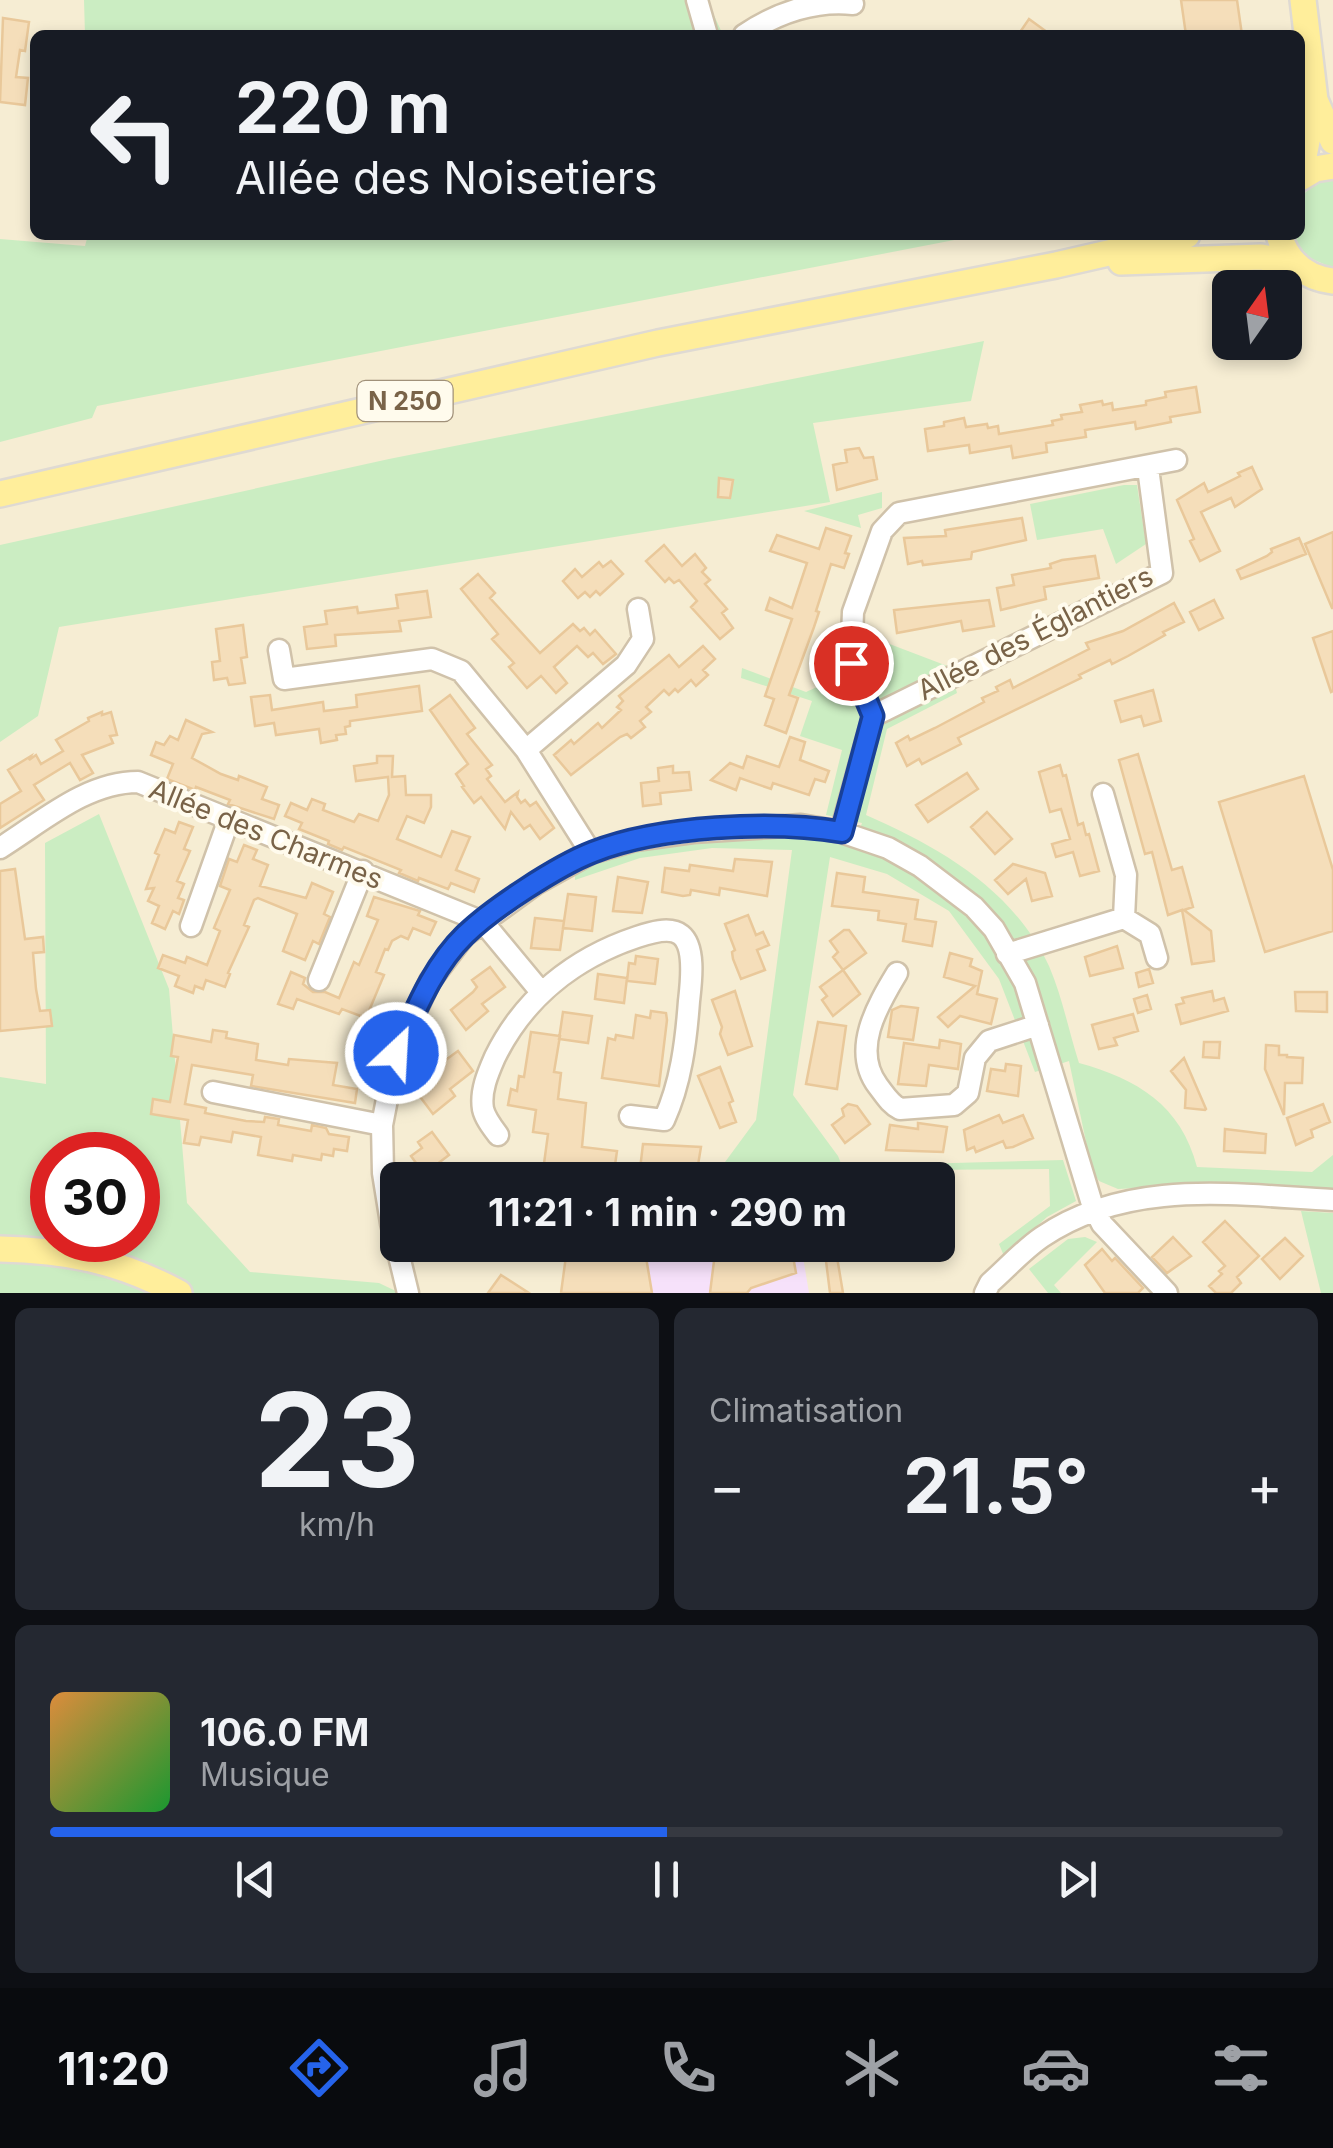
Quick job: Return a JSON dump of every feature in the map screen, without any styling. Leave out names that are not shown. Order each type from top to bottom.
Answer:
[{"type":"main road","points":[[1303,0],[1315,100],[1333,140]]},
{"type":"main road","points":[[1305,152],[1315,100]]},
{"type":"main road","points":[[1305,175],[1333,166]]},
{"type":"main road","name":"N 250","points":[[0,494],[658,344],[1165,240]]},
{"type":"main road","name":"N 250","points":[[1281,240],[1293,263]]},
{"type":"main road","name":"N 250","points":[[1056,265],[1260,257],[1293,263],[1329,283]]},
{"type":"main road","points":[[0,1249],[53,1250],[96,1260],[150,1277],[179,1293]]},
{"type":"street","points":[[697,0],[706,30]]},
{"type":"street","points":[[752,30],[787,9],[829,2],[854,4]]},
{"type":"street","points":[[842,832],[873,716],[851,663],[850,628],[882,530],[898,514],[1176,460]]},
{"type":"street","name":"Allée des Églantiers","points":[[873,716],[1162,573],[1148,468]]},
{"type":"street","points":[[526,750],[626,664],[643,639],[638,609]]},
{"type":"street","points":[[278,650],[284,678],[432,659],[462,671],[526,750],[591,853]]},
{"type":"street","name":"Allée des Charmes","points":[[0,848],[85,794],[115,782],[138,782],[482,922]]},
{"type":"street","points":[[1103,794],[1126,875],[1124,918]]},
{"type":"street","points":[[191,926],[230,818]]},
{"type":"street","points":[[408,1293],[388,1206],[382,1126],[396,1053],[430,981],[464,936],[537,883],[591,853],[635,840],[693,832],[801,825],[842,832],[888,848],[956,890],[994,929],[1025,983],[1061,1109],[1102,1224],[1167,1293]]},
{"type":"street","points":[[319,980],[363,871]]},
{"type":"street","points":[[1007,954],[1124,918],[1150,934],[1158,958]]},
{"type":"street","points":[[482,922],[542,992]]},
{"type":"street","points":[[498,1135],[483,1113],[482,1094],[513,1026],[542,992],[554,980],[616,944],[663,931],[675,932],[684,937],[690,949],[690,996],[677,1091],[664,1120],[630,1116]]},
{"type":"street","points":[[897,974],[873,1012],[866,1064],[870,1076],[892,1105],[900,1109],[954,1105],[968,1093],[976,1058],[989,1041],[1038,1025]]},
{"type":"street","points":[[212,1092],[382,1126]]},
{"type":"street","points":[[984,1293],[990,1283],[1042,1238],[1096,1209],[1124,1200],[1188,1192],[1333,1200]]},
{"type":"shaded area","points":[[0,0],[1333,0],[1333,1293],[0,1293]]},
{"type":"shaded area","points":[[567,1262],[804,1262],[809,1293],[563,1293]]},
{"type":"green space","points":[[84,0],[707,0],[721,30],[85,30]]},
{"type":"green space","points":[[1333,179],[1333,268],[1305,256],[1296,240],[1305,240],[1305,193],[1317,183]]},
{"type":"green space","points":[[0,239],[85,246],[87,240],[954,240],[97,406],[92,418],[0,442]]},
{"type":"green space","points":[[984,341],[971,401],[813,423],[830,502],[59,627],[38,716],[0,742],[0,545],[389,459]]},
{"type":"green space","points":[[1137,485],[1146,544],[1116,564],[1103,529],[1037,540],[1030,504]]},
{"type":"green space","points":[[882,492],[882,508],[858,515],[861,528],[804,511]]},
{"type":"green space","points":[[837,624],[950,667],[957,693],[887,729],[866,815],[946,857],[995,893],[1015,914],[1049,966],[1079,1063],[1120,1077],[1154,1098],[1180,1127],[1197,1167],[1312,1172],[1333,1155],[1333,1193],[1198,1185],[1118,1189],[1099,1181],[1092,1170],[1069,1061],[1035,1072],[999,979],[949,911],[887,874],[830,857],[793,1095],[840,1162],[725,1162],[756,1120],[792,850],[712,848],[640,858],[575,880],[575,873],[618,855],[707,839],[857,837],[862,823],[826,815],[842,750],[800,736],[812,701],[741,678],[742,668],[806,692],[817,687]]},
{"type":"green space","points":[[99,814],[169,989],[187,1203],[250,1272],[379,1283],[400,1293],[0,1293],[0,1077],[46,1084],[45,843]]},
{"type":"green space","points":[[1063,1160],[1076,1201],[1047,1217],[1004,1256],[999,1244],[1050,1206],[1049,1169],[955,1170],[955,1163]]},
{"type":"green space","points":[[1301,1211],[1333,1213],[1333,1293],[1321,1293]]},
{"type":"green space","points":[[1085,1237],[1097,1242],[1054,1285],[1061,1293],[1048,1293],[1029,1269],[1068,1239]]},
{"type":"building","points":[[1181,0],[1237,0],[1241,30],[1185,30]]},
{"type":"building","points":[[3,18],[29,22],[16,77],[28,78],[25,105],[0,102]]},
{"type":"building","points":[[1029,19],[1044,30],[1021,30]]},
{"type":"building","points":[[1196,387],[1200,412],[1136,429],[1135,422],[1085,430],[1086,437],[1046,443],[1047,452],[1013,458],[1011,446],[970,453],[969,445],[928,451],[925,429],[944,426],[944,422],[964,418],[966,427],[998,426],[999,434],[1053,425],[1052,421],[1062,419],[1061,415],[1082,412],[1080,405],[1102,401],[1103,405],[1112,403],[1113,410],[1146,405],[1146,401],[1166,397],[1165,392]]},
{"type":"building","points":[[859,448],[864,458],[873,457],[877,479],[837,490],[833,465],[847,462],[845,450]]},
{"type":"building","points":[[1252,467],[1262,489],[1235,507],[1231,498],[1201,512],[1220,551],[1200,561],[1177,500],[1204,483],[1208,492]]},
{"type":"building","points":[[719,478],[733,480],[730,498],[718,497]]},
{"type":"building","points":[[1022,518],[1026,540],[972,552],[971,559],[908,564],[904,538],[946,536],[945,530]]},
{"type":"building","points":[[826,528],[851,536],[845,553],[849,554],[844,568],[831,564],[816,611],[819,612],[789,695],[798,698],[786,733],[765,725],[774,699],[765,696],[792,619],[766,610],[770,598],[792,608],[807,563],[770,551],[777,535],[819,549]]},
{"type":"building","points":[[1333,532],[1333,608],[1332,608],[1305,544]]},
{"type":"building","points":[[1299,538],[1306,554],[1241,579],[1237,570],[1267,556],[1271,549]]},
{"type":"building","points":[[664,545],[682,566],[695,554],[706,568],[702,572],[710,580],[705,584],[727,609],[722,613],[733,628],[720,639],[691,607],[697,601],[679,580],[674,583],[669,578],[665,582],[646,561]]},
{"type":"building","points":[[1095,556],[1099,578],[1044,587],[1046,599],[1001,610],[997,588],[1014,585],[1012,575],[1051,568],[1050,564],[1062,560]]},
{"type":"building","points":[[611,561],[623,574],[600,595],[596,591],[590,597],[585,592],[578,598],[563,581],[575,569],[582,577],[599,562],[603,567]]},
{"type":"building","points":[[478,574],[495,593],[490,598],[540,653],[573,624],[590,635],[595,630],[616,654],[603,664],[593,653],[588,657],[577,646],[554,667],[567,683],[556,693],[541,676],[527,688],[509,667],[514,663],[492,639],[498,634],[461,589]]},
{"type":"building","points":[[427,591],[431,617],[399,621],[401,631],[335,635],[336,646],[307,649],[304,627],[327,624],[325,611],[357,607],[358,613],[398,608],[396,595]]},
{"type":"building","points":[[989,600],[994,626],[963,631],[961,621],[897,633],[894,610]]},
{"type":"building","points":[[1214,600],[1223,618],[1199,630],[1190,612]]},
{"type":"building","points":[[1174,603],[1184,622],[1163,632],[1165,635],[958,738],[961,744],[922,764],[919,759],[907,766],[896,743],[908,736],[910,740],[984,702],[982,698],[998,691],[996,687],[1010,680],[1013,688],[1089,649],[1086,643],[1123,631]]},
{"type":"building","points":[[243,625],[247,657],[241,658],[245,683],[229,685],[227,678],[214,680],[212,662],[220,661],[216,629]]},
{"type":"building","points":[[1333,631],[1333,691],[1331,692],[1313,638]]},
{"type":"building","points":[[703,646],[715,659],[703,670],[708,675],[696,686],[691,680],[678,692],[675,689],[669,695],[664,690],[646,707],[651,712],[640,721],[645,727],[631,738],[627,734],[620,737],[571,775],[554,755],[598,723],[602,728],[621,710],[617,707],[623,701],[619,696],[669,655],[679,667]]},
{"type":"building","points":[[419,686],[422,711],[350,721],[350,726],[345,727],[346,734],[336,735],[337,740],[321,743],[319,729],[276,735],[274,723],[255,726],[251,697],[270,695],[272,710],[323,702],[324,711],[357,707],[356,695]]},
{"type":"building","points":[[1153,690],[1161,721],[1144,726],[1141,716],[1121,722],[1115,701]]},
{"type":"building","points":[[450,695],[475,728],[467,734],[492,765],[486,769],[491,776],[487,779],[505,802],[518,792],[521,803],[525,800],[530,806],[536,802],[554,828],[540,839],[530,825],[524,829],[511,812],[505,829],[481,797],[474,803],[462,787],[456,774],[468,764],[430,710]]},
{"type":"building","points":[[102,712],[111,712],[117,735],[110,736],[113,743],[82,755],[93,773],[80,780],[70,763],[34,785],[44,800],[0,828],[0,804],[21,791],[8,770],[31,756],[29,760],[36,755],[41,764],[63,751],[56,740]]},
{"type":"building","points":[[186,720],[212,732],[202,734],[192,758],[221,774],[267,787],[262,799],[279,805],[274,819],[167,779],[173,764],[151,755],[156,742],[164,745],[170,736],[178,740]]},
{"type":"building","points":[[790,737],[805,742],[800,760],[829,771],[825,782],[815,779],[809,795],[773,783],[771,789],[740,778],[736,790],[711,780],[730,763],[743,768],[747,756],[779,767]]},
{"type":"building","points":[[1138,754],[1172,870],[1182,867],[1193,907],[1184,910],[1211,931],[1214,961],[1192,964],[1182,910],[1168,915],[1152,852],[1145,854],[1119,760]]},
{"type":"building","points":[[377,756],[393,756],[392,777],[405,776],[406,795],[431,795],[424,823],[407,816],[397,839],[441,857],[452,831],[470,837],[456,870],[479,879],[474,892],[451,883],[448,889],[419,878],[418,881],[399,873],[401,870],[328,844],[329,841],[299,829],[302,823],[285,816],[291,803],[307,810],[312,799],[325,804],[323,810],[354,822],[359,814],[378,821],[389,795],[388,777],[356,781],[354,766],[377,763]]},
{"type":"building","points":[[1060,765],[1078,825],[1083,823],[1086,835],[1089,834],[1099,871],[1080,876],[1073,852],[1056,857],[1052,844],[1070,839],[1061,809],[1050,812],[1039,772]]},
{"type":"building","points":[[673,766],[673,773],[689,772],[691,790],[660,793],[661,804],[643,806],[641,783],[659,781],[658,768]]},
{"type":"building","points":[[967,773],[978,789],[928,822],[916,805]]},
{"type":"building","points":[[1304,776],[1333,870],[1333,931],[1265,952],[1219,802]]},
{"type":"building","points":[[987,812],[1012,839],[995,854],[971,827]]},
{"type":"building","points":[[179,822],[193,827],[184,849],[190,851],[177,881],[184,884],[178,898],[184,900],[179,914],[173,911],[165,929],[152,923],[159,906],[148,901],[154,888],[146,889],[165,829],[175,833]]},
{"type":"building","points":[[244,845],[257,850],[253,859],[268,865],[260,886],[306,898],[312,883],[333,892],[324,914],[330,917],[319,944],[313,941],[305,960],[283,951],[297,914],[258,898],[244,925],[249,927],[225,987],[206,980],[203,989],[195,986],[193,993],[175,986],[179,976],[158,968],[163,955],[185,963],[187,957],[207,965],[220,931],[214,928],[230,890],[220,886],[229,859],[237,862]]},
{"type":"building","points":[[735,859],[772,862],[767,896],[720,888],[719,895],[691,890],[690,895],[683,896],[662,892],[665,868],[689,871],[690,865],[733,871]]},
{"type":"building","points":[[1013,864],[1045,873],[1052,896],[1032,901],[1026,879],[1008,894],[995,880]]},
{"type":"building","points":[[15,869],[25,939],[43,937],[44,952],[33,953],[36,989],[40,1011],[50,1010],[52,1026],[0,1031],[0,871]]},
{"type":"building","points":[[837,873],[865,877],[863,892],[918,900],[915,919],[936,922],[932,946],[903,941],[906,924],[878,920],[879,911],[832,906]]},
{"type":"building","points":[[618,877],[648,882],[642,913],[613,911]]},
{"type":"building","points":[[568,894],[596,897],[592,931],[563,928]]},
{"type":"building","points":[[374,897],[420,911],[418,915],[436,922],[430,935],[413,928],[408,939],[401,936],[385,949],[376,972],[384,975],[366,1018],[342,1009],[339,1014],[297,999],[293,1009],[278,1004],[291,972],[305,978],[303,984],[313,992],[339,998],[354,962],[359,965],[378,920],[367,916]]},
{"type":"building","points":[[748,915],[756,935],[763,932],[769,945],[757,950],[765,970],[741,979],[725,924]]},
{"type":"building","points":[[535,918],[564,921],[560,950],[531,948]]},
{"type":"building","points":[[849,930],[866,953],[843,970],[833,957],[838,952],[830,941]]},
{"type":"building","points":[[1117,946],[1123,968],[1090,976],[1085,957]]},
{"type":"building","points":[[950,953],[972,959],[970,966],[982,971],[977,994],[997,999],[991,1024],[960,1016],[948,1027],[938,1017],[975,986],[944,977]]},
{"type":"building","points":[[636,956],[658,959],[655,984],[627,981],[629,963],[635,964]]},
{"type":"building","points":[[490,967],[505,987],[482,1004],[488,1011],[466,1030],[451,1010],[477,987],[472,980]]},
{"type":"building","points":[[1149,969],[1153,983],[1139,987],[1136,973]]},
{"type":"building","points":[[843,970],[860,994],[833,1016],[822,1000],[827,996],[820,987]]},
{"type":"building","points":[[598,974],[627,978],[624,1003],[595,999]]},
{"type":"building","points":[[735,991],[752,1046],[728,1055],[712,1000]]},
{"type":"building","points":[[1212,991],[1214,1001],[1224,998],[1228,1011],[1181,1024],[1176,1005],[1184,1003],[1182,998]]},
{"type":"building","points":[[1295,992],[1327,992],[1327,1012],[1296,1011]]},
{"type":"building","points":[[1147,995],[1151,1009],[1138,1013],[1134,999]]},
{"type":"building","points":[[901,1006],[918,1008],[913,1040],[888,1037],[892,1010]]},
{"type":"building","points":[[651,1011],[666,1013],[667,1020],[659,1086],[602,1078],[608,1038],[633,1038],[636,1015],[650,1018]]},
{"type":"building","points":[[563,1012],[592,1016],[588,1043],[559,1039]]},
{"type":"building","points":[[1133,1014],[1138,1031],[1114,1038],[1117,1045],[1099,1049],[1092,1025]]},
{"type":"building","points":[[818,1022],[846,1026],[837,1089],[806,1084]]},
{"type":"building","points":[[213,1030],[227,1032],[226,1038],[258,1044],[256,1060],[288,1065],[289,1059],[337,1063],[333,1085],[357,1089],[355,1103],[251,1086],[253,1075],[192,1065],[185,1104],[206,1108],[205,1113],[246,1121],[264,1122],[265,1117],[279,1119],[278,1125],[311,1131],[312,1125],[326,1128],[329,1134],[349,1137],[347,1151],[334,1149],[333,1156],[322,1154],[321,1160],[293,1155],[292,1161],[258,1155],[261,1137],[233,1132],[231,1142],[201,1137],[199,1145],[184,1143],[188,1120],[151,1114],[153,1099],[170,1102],[178,1057],[171,1056],[174,1035],[211,1042]]},
{"type":"building","points":[[531,1032],[560,1036],[554,1072],[561,1073],[558,1099],[586,1103],[582,1147],[617,1151],[615,1162],[544,1162],[548,1134],[533,1132],[536,1110],[508,1105],[511,1089],[517,1091],[519,1076],[524,1077]]},
{"type":"building","points":[[940,1040],[961,1044],[958,1069],[929,1065],[926,1086],[898,1084],[904,1043],[939,1048]]},
{"type":"building","points":[[1204,1042],[1220,1042],[1219,1058],[1203,1057]]},
{"type":"building","points":[[1266,1045],[1279,1046],[1279,1055],[1303,1058],[1302,1083],[1285,1083],[1284,1115],[1265,1069]]},
{"type":"building","points":[[458,1051],[473,1071],[450,1089],[455,1096],[433,1114],[418,1094],[432,1084],[412,1079],[419,1058],[432,1063],[437,1060],[440,1064]]},
{"type":"building","points":[[1184,1058],[1205,1110],[1185,1108],[1186,1090],[1171,1071]]},
{"type":"building","points":[[1006,1064],[1021,1066],[1018,1096],[987,1091],[991,1069],[1005,1071]]},
{"type":"building","points":[[720,1067],[736,1122],[720,1128],[698,1076]]},
{"type":"building","points":[[848,1104],[857,1106],[870,1124],[845,1143],[832,1125],[844,1116],[842,1109]]},
{"type":"building","points":[[1323,1104],[1330,1122],[1311,1130],[1313,1137],[1296,1145],[1287,1118]]},
{"type":"building","points":[[999,1115],[1003,1123],[1023,1115],[1033,1138],[1013,1147],[1006,1148],[1003,1141],[976,1152],[974,1147],[967,1150],[964,1130]]},
{"type":"building","points":[[918,1123],[947,1127],[943,1152],[886,1150],[890,1125],[918,1129]]},
{"type":"building","points":[[1225,1129],[1266,1134],[1265,1153],[1224,1151]]},
{"type":"building","points":[[432,1132],[449,1155],[440,1162],[415,1162],[411,1156],[422,1148],[418,1142]]},
{"type":"building","points":[[643,1144],[701,1147],[698,1162],[641,1162]]},
{"type":"building","points":[[1225,1221],[1259,1256],[1237,1277],[1241,1283],[1231,1293],[1216,1293],[1209,1286],[1225,1266],[1203,1242]]},
{"type":"building","points":[[1173,1237],[1191,1256],[1167,1273],[1152,1257]]},
{"type":"building","points":[[1285,1238],[1303,1256],[1280,1279],[1262,1259]]},
{"type":"building","points":[[1102,1249],[1143,1288],[1138,1293],[1105,1293],[1085,1265]]},
{"type":"building","points":[[565,1262],[647,1262],[652,1293],[561,1293]]},
{"type":"building","points":[[714,1262],[794,1262],[796,1273],[751,1288],[747,1293],[710,1293]]},
{"type":"building","points":[[826,1262],[838,1262],[843,1293],[830,1293]]},
{"type":"building","points":[[501,1275],[529,1293],[488,1293]]},
{"type":"route","points":[[396,1053],[430,981],[464,936],[537,883],[591,853],[635,840],[693,832],[801,825],[842,832],[873,716],[851,663]]}]
